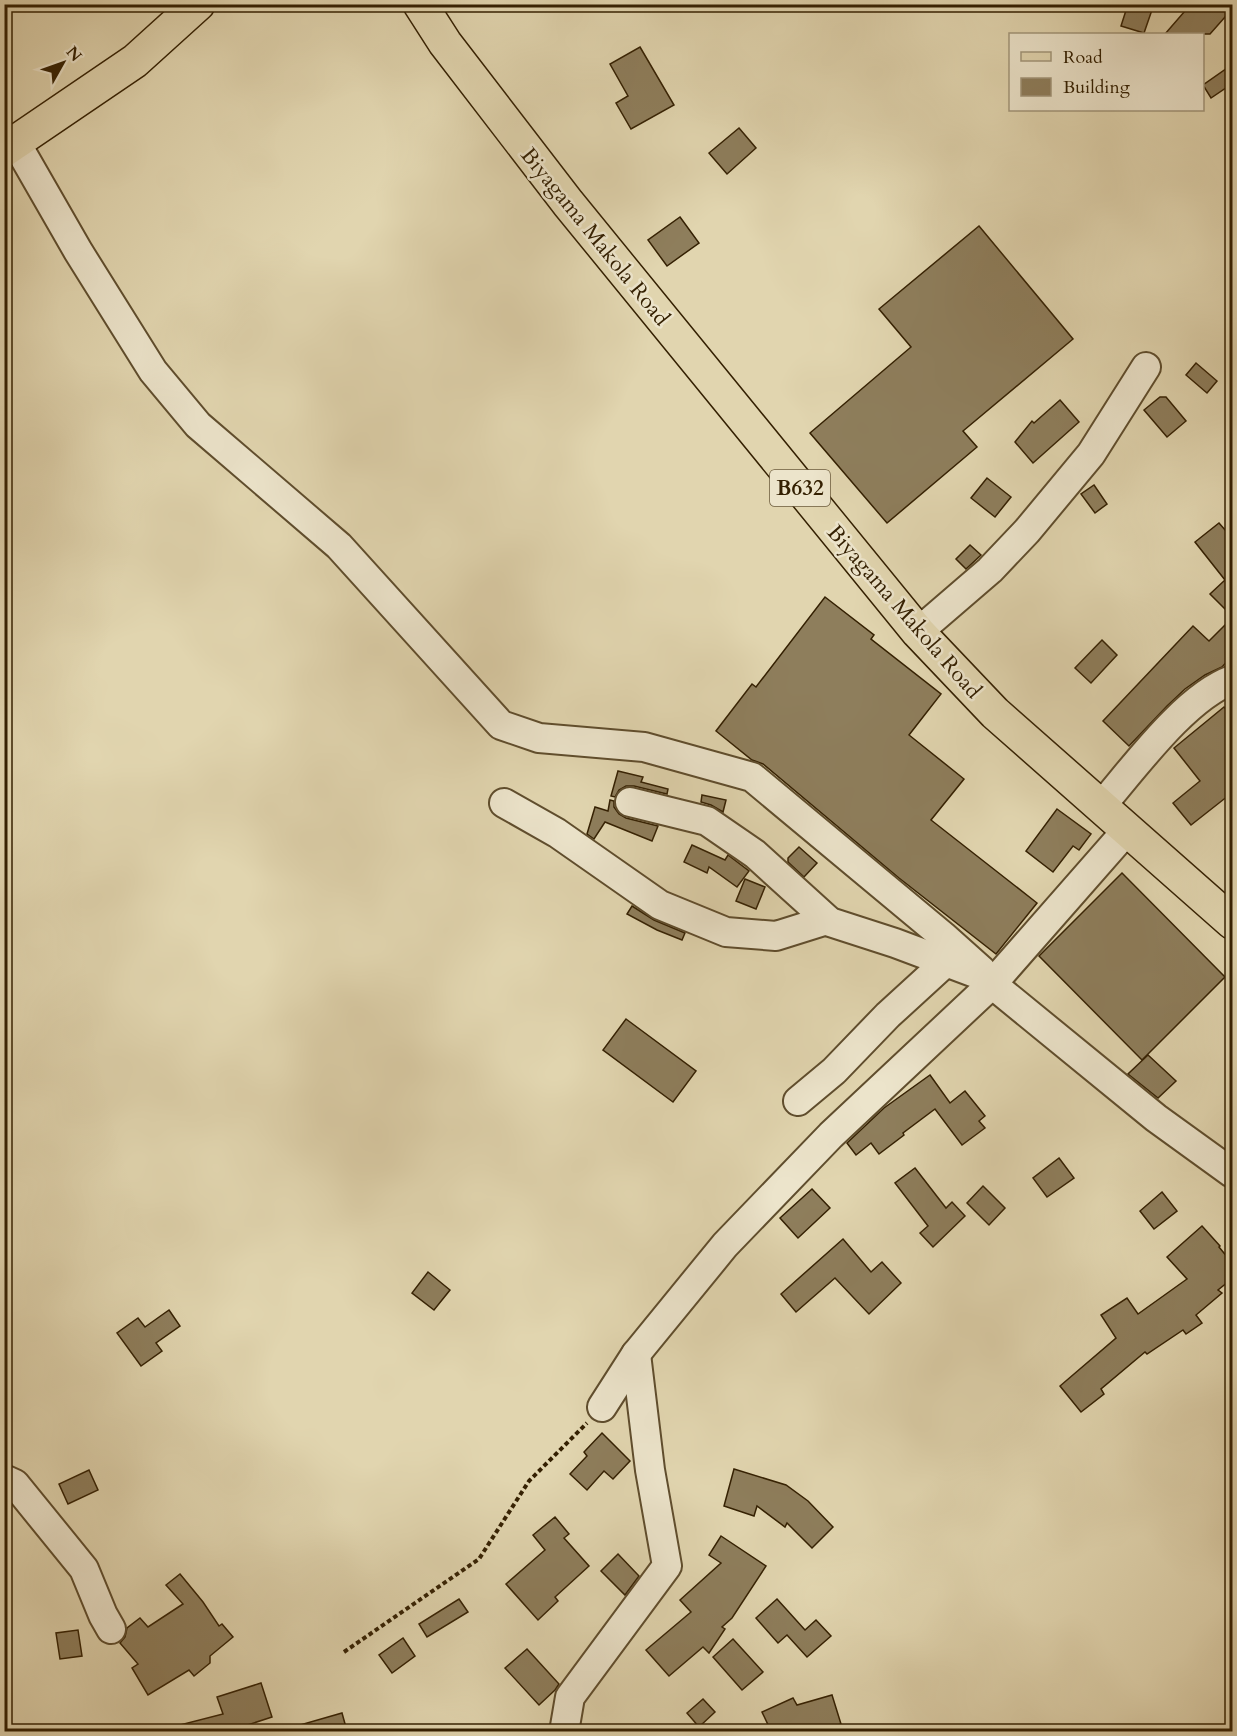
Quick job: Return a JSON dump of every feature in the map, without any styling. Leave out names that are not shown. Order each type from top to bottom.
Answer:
[{"type":"main road","points":[[10,147],[135,61],[198,4]]},
{"type":"main road","name":"Biyagama Makola Road","points":[[420,4],[445,42],[568,203],[918,632],[995,713],[1233,922]]},
{"type":"street","points":[[10,147],[153,371],[198,425],[339,546],[501,725],[538,738],[644,747],[752,777],[942,936],[989,980],[1156,1118],[1233,1173]]},
{"type":"street","points":[[918,632],[990,570],[1027,531],[1091,454],[1146,367]]},
{"type":"street","points":[[1101,806],[1188,708],[1223,683],[1233,680]]},
{"type":"street","points":[[630,802],[707,821],[755,854],[830,922],[946,962],[989,980]]},
{"type":"street","points":[[504,803],[557,833],[660,905],[726,932],[776,936],[827,920]]},
{"type":"street","points":[[602,1407],[636,1354],[725,1245],[831,1135],[989,980],[1128,829]]},
{"type":"street","points":[[798,1101],[834,1071],[888,1015],[946,962]]},
{"type":"street","points":[[564,1731],[570,1697],[667,1566],[650,1470],[636,1354]]},
{"type":"street","points":[[4,1479],[15,1484],[84,1569],[111,1629]]},
{"type":"path","points":[[344,1652],[479,1559],[529,1481],[602,1407]]},
{"type":"building","points":[[1128,4],[1154,4],[1144,33],[1121,26]]},
{"type":"building","points":[[1191,4],[1233,4],[1233,8],[1210,34],[1166,33]]},
{"type":"building","points":[[640,47],[674,105],[631,129],[616,103],[628,96],[610,64]]},
{"type":"building","points":[[1233,64],[1233,83],[1211,98],[1204,84]]},
{"type":"building","points":[[739,128],[756,148],[727,174],[709,153]]},
{"type":"building","points":[[680,217],[699,243],[667,266],[648,240]]},
{"type":"building","points":[[979,226],[1073,339],[963,431],[977,447],[887,523],[810,433],[911,347],[879,309]]},
{"type":"building","points":[[1196,363],[1217,381],[1207,393],[1186,375]]},
{"type":"building","points":[[1160,397],[1166,397],[1186,421],[1167,437],[1144,410]]},
{"type":"building","points":[[1060,400],[1079,422],[1033,463],[1015,442],[1032,421],[1034,423]]},
{"type":"building","points":[[987,478],[1011,497],[995,517],[971,498]]},
{"type":"building","points":[[1094,485],[1107,504],[1095,513],[1081,494]]},
{"type":"building","points":[[1219,523],[1233,539],[1233,617],[1210,594],[1225,580],[1195,542]]},
{"type":"building","points":[[970,545],[981,555],[966,569],[956,559]]},
{"type":"building","points":[[825,597],[874,635],[871,639],[941,694],[909,735],[964,779],[931,820],[1037,903],[996,954],[899,878],[763,764],[752,760],[716,731],[752,684],[756,687]]},
{"type":"building","points":[[1233,617],[1233,655],[1222,667],[1205,675],[1185,689],[1129,746],[1103,721],[1193,626],[1209,641]]},
{"type":"building","points":[[1102,640],[1117,655],[1091,683],[1075,668]]},
{"type":"building","points":[[1224,707],[1233,717],[1233,792],[1191,825],[1173,803],[1200,781],[1174,748]]},
{"type":"building","points":[[618,771],[643,777],[641,782],[668,789],[667,794],[626,786],[619,790],[615,797],[611,796]]},
{"type":"building","points":[[702,795],[726,800],[723,812],[701,802]]},
{"type":"building","points":[[610,800],[614,801],[614,807],[619,814],[626,818],[658,826],[652,841],[605,822],[594,839],[587,834],[595,807],[608,811]]},
{"type":"building","points":[[1057,809],[1091,834],[1079,850],[1073,846],[1053,872],[1026,851]]},
{"type":"building","points":[[692,845],[725,860],[728,855],[749,871],[737,887],[709,867],[707,873],[684,862]]},
{"type":"building","points":[[799,847],[817,863],[804,877],[788,862],[788,858]]},
{"type":"building","points":[[1122,873],[1225,977],[1142,1060],[1039,956]]},
{"type":"building","points":[[745,879],[765,887],[756,909],[736,901]]},
{"type":"building","points":[[632,906],[654,920],[685,933],[682,940],[627,914]]},
{"type":"building","points":[[626,1019],[696,1071],[673,1102],[603,1050]]},
{"type":"building","points":[[1148,1055],[1176,1081],[1158,1098],[1128,1074]]},
{"type":"building","points":[[930,1075],[950,1103],[965,1091],[985,1116],[979,1121],[985,1128],[962,1145],[935,1109],[879,1154],[871,1143],[856,1155],[847,1143],[884,1108]]},
{"type":"building","points":[[1059,1158],[1074,1178],[1047,1197],[1033,1178]]},
{"type":"building","points":[[915,1168],[946,1208],[952,1202],[965,1216],[933,1247],[920,1233],[928,1226],[895,1183]]},
{"type":"building","points":[[983,1186],[1005,1208],[989,1225],[967,1203]]},
{"type":"building","points":[[812,1189],[830,1208],[798,1238],[780,1218]]},
{"type":"building","points":[[1162,1192],[1177,1211],[1154,1229],[1140,1211]]},
{"type":"building","points":[[1202,1226],[1233,1264],[1233,1278],[1218,1290],[1222,1293],[1196,1315],[1202,1323],[1186,1334],[1183,1330],[1147,1354],[1145,1352],[1101,1389],[1104,1394],[1081,1412],[1060,1386],[1116,1338],[1101,1315],[1127,1298],[1138,1314],[1187,1279],[1167,1257]]},
{"type":"building","points":[[843,1239],[871,1272],[882,1262],[901,1283],[869,1314],[835,1278],[796,1312],[781,1294]]},
{"type":"building","points":[[428,1272],[450,1290],[434,1310],[412,1293]]},
{"type":"building","points":[[169,1310],[180,1326],[156,1343],[162,1351],[141,1366],[117,1333],[138,1318],[145,1327]]},
{"type":"building","points":[[602,1433],[630,1461],[613,1479],[604,1471],[587,1490],[570,1474],[587,1456],[584,1452]]},
{"type":"building","points":[[734,1469],[786,1485],[808,1501],[833,1527],[812,1548],[787,1523],[785,1527],[757,1506],[754,1516],[724,1506]]},
{"type":"building","points":[[89,1470],[98,1490],[68,1504],[59,1484]]},
{"type":"building","points":[[555,1517],[569,1534],[564,1538],[589,1566],[555,1597],[558,1601],[538,1620],[506,1584],[545,1550],[533,1535]]},
{"type":"building","points":[[721,1536],[766,1566],[732,1618],[722,1627],[725,1629],[709,1653],[703,1647],[669,1676],[646,1650],[691,1612],[680,1600],[721,1563],[709,1555]]},
{"type":"building","points":[[618,1554],[639,1576],[625,1595],[601,1571]]},
{"type":"building","points":[[180,1574],[219,1626],[222,1624],[233,1637],[210,1656],[210,1663],[194,1676],[189,1670],[148,1695],[132,1668],[138,1664],[120,1643],[125,1637],[127,1628],[140,1618],[148,1627],[183,1604],[166,1585]]},
{"type":"building","points":[[459,1599],[468,1612],[427,1637],[419,1624]]},
{"type":"building","points":[[777,1599],[805,1630],[816,1620],[831,1636],[807,1657],[787,1635],[778,1643],[756,1618]]},
{"type":"building","points":[[78,1630],[82,1656],[60,1659],[56,1633]]},
{"type":"building","points":[[403,1638],[415,1656],[392,1673],[379,1655]]},
{"type":"building","points":[[733,1639],[763,1672],[742,1690],[713,1657]]},
{"type":"building","points":[[527,1649],[559,1684],[539,1705],[505,1668]]},
{"type":"building","points":[[261,1683],[272,1717],[229,1731],[177,1731],[176,1726],[223,1714],[217,1697]]},
{"type":"building","points":[[832,1695],[841,1724],[818,1731],[771,1731],[762,1712],[793,1698],[797,1705]]},
{"type":"building","points":[[703,1699],[715,1712],[699,1727],[687,1713]]},
{"type":"building","points":[[342,1713],[347,1731],[293,1731],[293,1727]]}]
